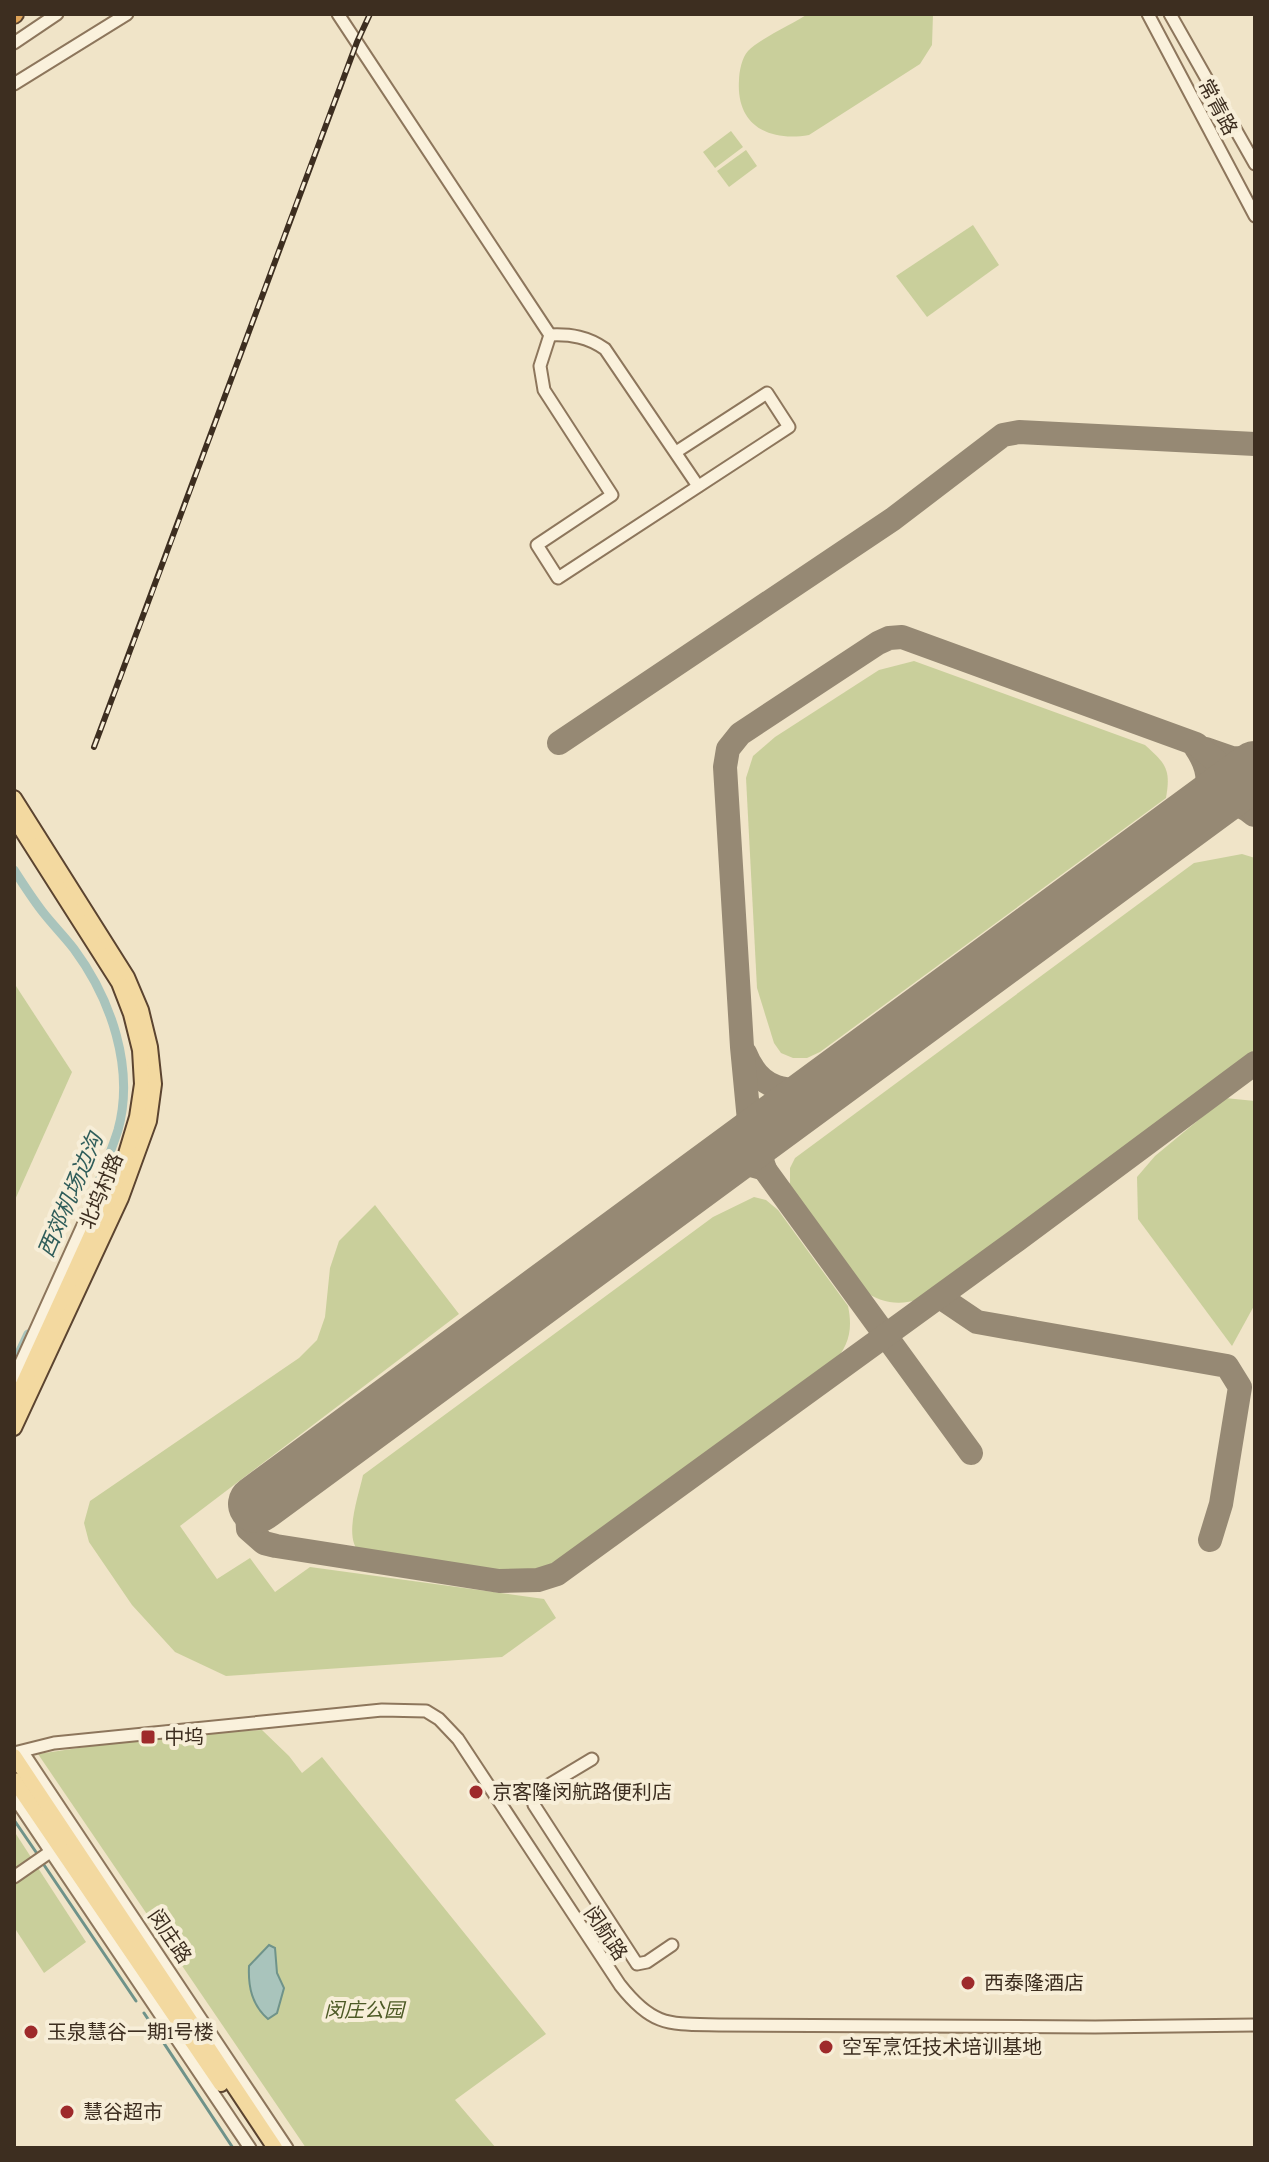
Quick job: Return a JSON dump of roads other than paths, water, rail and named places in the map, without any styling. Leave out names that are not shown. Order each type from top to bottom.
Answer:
[{"type":"main road","name":"北坞村路","points":[[14,798],[127,977],[141,1010],[150,1047],[154,1084],[149,1121],[131,1173],[14,1428]]},
{"type":"main road","name":"北坞村路","points":[[14,818],[119,983],[140,1050],[142,1084],[137,1117],[122,1167],[14,1404]]},
{"type":"main road","name":"闵庄路","points":[[14,1754],[254,2125],[264,2148]]},
{"type":"main road","name":"闵庄路","points":[[14,1780],[254,2125],[275,2148]]},
{"type":"street","points":[[14,43],[57,14]]},
{"type":"street","points":[[14,84],[127,14]]},
{"type":"street","points":[[338,14],[550,335]]},
{"type":"street","name":"常青路","points":[[1148,14],[1255,216]]},
{"type":"street","points":[[1170,14],[1255,164]]},
{"type":"street","points":[[550,335],[568,334],[605,349],[698,486]]},
{"type":"street","points":[[550,335],[540,366],[544,390],[612,495],[537,545],[558,578],[789,427],[767,393],[676,452]]},
{"type":"street","name":"北坞村路","points":[[14,1378],[93,1203],[122,1167]]},
{"type":"street","name":"闵航路","points":[[14,1754],[54,1743],[163,1731],[382,1710],[426,1711],[439,1719],[458,1739],[620,1985],[646,2014],[662,2021],[680,2024],[1015,2027],[1255,2025]]},
{"type":"street","points":[[592,1759],[532,1795],[534,1805],[637,1964],[647,1962],[672,1945]]},
{"type":"street","name":"闵庄路","points":[[14,1797],[43,1856],[254,2125],[287,2148]]},
{"type":"street","points":[[14,1877],[43,1856]]},
{"type":"street","name":"闵庄路","points":[[250,2148],[254,2125]]},
{"type":"water","points":[[269,1945],[275,1948],[277,1973],[284,1988],[277,2013],[268,2019],[255,2002],[250,1988],[249,1966]]},
{"type":"waterway","name":"西郊机场边沟","points":[[14,870],[87,969],[109,1012],[116,1035],[124,1083],[123,1106],[115,1139],[89,1205]]},
{"type":"waterway","name":"西郊机场边沟","points":[[14,1364],[28,1334]]},
{"type":"waterway","points":[[14,1820],[38,1855]]},
{"type":"waterway","points":[[42,1862],[136,2001]]},
{"type":"waterway","points":[[144,2013],[233,2148]]},
{"type":"railway","points":[[94,747],[370,14]]},
{"type":"place","name":"中坞","points":[[148,1737]]},
{"type":"place","name":"京客隆闵航路便利店","points":[[476,1792]]},
{"type":"place","name":"西泰隆酒店","points":[[968,1983]]},
{"type":"place","name":"玉泉慧谷一期1号楼","points":[[31,2032]]},
{"type":"place","name":"空军烹饪技术培训基地","points":[[826,2047]]},
{"type":"place","name":"慧谷超市","points":[[67,2112]]},
{"type":"park label","name":"闵庄公园","points":[[364,2010]]}]
